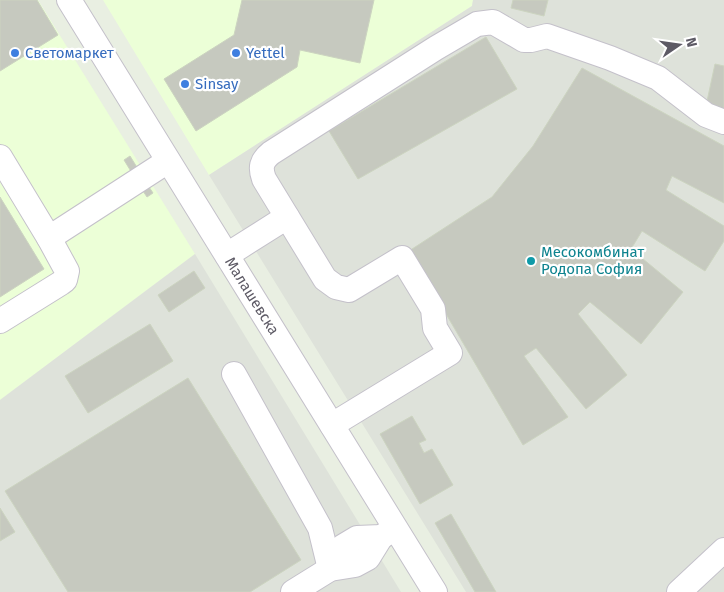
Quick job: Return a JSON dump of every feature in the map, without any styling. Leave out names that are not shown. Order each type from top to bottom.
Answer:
[{"type":"street","name":"Малашевска","points":[[69,0],[332,425],[389,532],[435,592]]},
{"type":"street","points":[[332,425],[450,353],[435,328],[433,309],[402,258],[349,290],[336,287],[325,279],[261,172],[265,158],[436,48],[477,24],[485,22],[493,22],[524,40],[547,36],[610,58],[658,78],[706,115],[724,122]]},
{"type":"street","points":[[0,157],[67,271],[65,280],[0,321]]},
{"type":"street","points":[[49,238],[168,161]]},
{"type":"street","points":[[227,255],[288,217]]},
{"type":"street","points":[[234,374],[320,528],[330,569]]},
{"type":"street","points":[[293,592],[330,569],[342,546],[357,538],[389,532]]},
{"type":"street","points":[[679,592],[724,550]]},
{"type":"shaded area","points":[[0,0],[38,0],[195,254],[0,400]]},
{"type":"shaded area","points":[[103,0],[473,0],[472,6],[209,175]]},
{"type":"shaded area","points":[[473,0],[724,0],[724,592],[466,592],[209,175],[472,6]]},
{"type":"shaded area","points":[[195,254],[401,592],[0,592],[0,400]]},
{"type":"building","name":"Светомаркет","points":[[0,0],[37,0],[58,35],[0,71]]},
{"type":"building","points":[[242,0],[374,0],[360,63],[300,50],[297,67],[196,131],[164,79],[234,35]]},
{"type":"building","points":[[513,0],[548,0],[544,16],[511,8]]},
{"type":"building","points":[[486,37],[517,89],[358,179],[329,131]]},
{"type":"building","points":[[715,64],[724,66],[724,110],[706,106]]},
{"type":"building","name":"Месокомбинат Родопа София","points":[[582,68],[724,146],[724,203],[672,176],[666,190],[724,226],[724,241],[705,271],[642,231],[631,249],[683,292],[641,344],[590,302],[578,314],[627,375],[586,409],[536,348],[524,356],[568,417],[523,445],[409,251],[492,197],[533,146]]},
{"type":"building","points":[[130,156],[138,169],[132,173],[124,160]]},
{"type":"building","points":[[149,187],[153,193],[147,197],[143,191]]},
{"type":"building","points":[[0,197],[44,269],[0,297]]},
{"type":"building","points":[[194,271],[205,288],[169,312],[158,295]]},
{"type":"building","points":[[150,324],[173,361],[88,413],[65,376]]},
{"type":"building","points":[[188,378],[301,560],[250,592],[68,592],[5,491]]},
{"type":"building","points":[[412,416],[426,440],[419,443],[424,453],[432,449],[453,485],[420,504],[380,434]]},
{"type":"building","points":[[0,508],[15,532],[0,541]]},
{"type":"building","points":[[451,514],[496,592],[475,592],[435,523]]},
{"type":"place","name":"Светомаркет","points":[[15,53]]},
{"type":"place","name":"Yettel","points":[[236,53]]},
{"type":"place","name":"Sinsay","points":[[185,84]]},
{"type":"place","name":"Месокомбинат Родопа София","points":[[531,261]]}]
